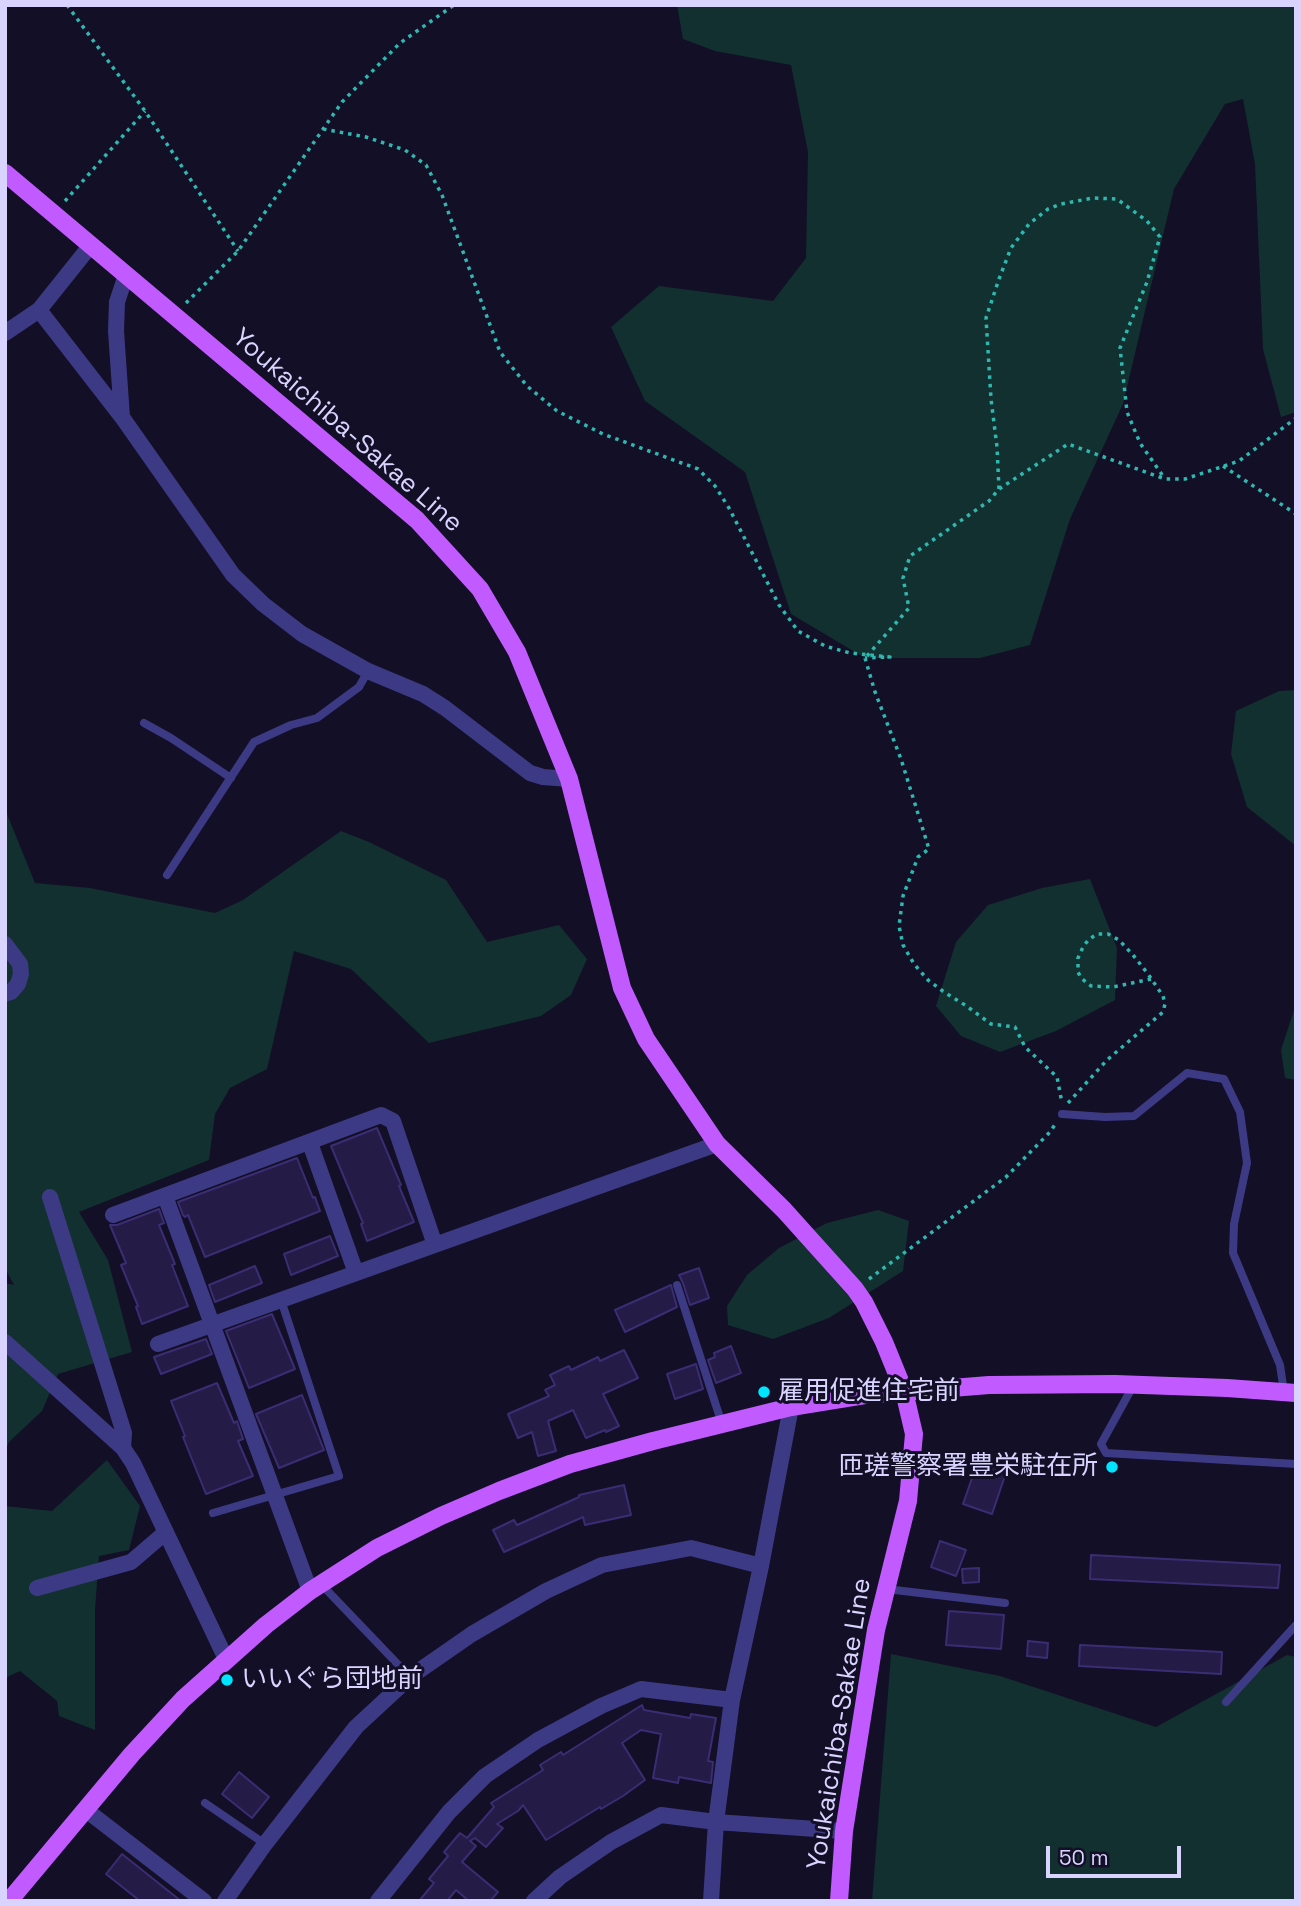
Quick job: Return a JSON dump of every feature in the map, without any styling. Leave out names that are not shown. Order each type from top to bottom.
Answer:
[{"type":"main road","name":"Youkaichiba-Sakae Line","points":[[5,173],[417,520],[480,589],[517,652],[569,779],[622,988],[646,1039],[717,1144],[784,1210],[855,1289],[884,1342],[904,1391],[914,1434],[913,1447],[908,1501],[876,1630],[844,1831],[839,1901]]},
{"type":"main road","points":[[9,1901],[132,1754],[183,1699],[265,1625],[377,1548],[499,1491],[570,1464],[653,1441],[791,1408],[865,1395],[989,1385],[1134,1385],[1290,1392]]},
{"type":"street","points":[[5,333],[39,310],[91,245]]},
{"type":"street","points":[[122,416],[116,331],[117,302],[126,275]]},
{"type":"street","points":[[39,310],[122,416],[233,575],[263,604],[302,634],[368,671],[424,694],[530,773],[569,779]]},
{"type":"street","points":[[5,944],[20,964],[21,974],[18,984],[5,994]]},
{"type":"street","points":[[113,1215],[381,1115],[393,1121],[435,1245]]},
{"type":"street","points":[[310,1143],[356,1273]]},
{"type":"street","points":[[158,1344],[717,1144]]},
{"type":"street","points":[[165,1196],[276,1495],[316,1588]]},
{"type":"street","points":[[50,1197],[124,1433],[123,1448]]},
{"type":"street","points":[[5,1342],[123,1448],[133,1463],[226,1659]]},
{"type":"street","points":[[711,1901],[716,1822],[732,1700],[791,1408]]},
{"type":"street","points":[[37,1588],[131,1562],[166,1532]]},
{"type":"street","points":[[225,1901],[265,1843],[356,1727],[410,1677],[472,1633],[546,1591],[602,1566],[691,1548],[761,1566]]},
{"type":"street","points":[[378,1901],[449,1812],[485,1776],[538,1740],[601,1706],[641,1689],[732,1700]]},
{"type":"street","points":[[86,1810],[204,1901]]},
{"type":"street","points":[[534,1901],[560,1877],[611,1842],[661,1815],[716,1822],[844,1831]]},
{"type":"lane","points":[[167,875],[254,742],[291,724],[317,718],[359,687],[368,671]]},
{"type":"lane","points":[[145,723],[171,737],[231,778]]},
{"type":"lane","points":[[1062,1114],[1105,1118],[1134,1116],[1187,1073],[1224,1079],[1241,1112],[1247,1163],[1234,1224],[1233,1252],[1290,1392]]},
{"type":"lane","points":[[677,1285],[722,1424]]},
{"type":"lane","points":[[213,1513],[338,1476],[281,1300]]},
{"type":"lane","points":[[1134,1385],[1101,1444],[1106,1452],[1296,1464]]},
{"type":"lane","points":[[316,1588],[410,1677]]},
{"type":"lane","points":[[886,1589],[1005,1603]]},
{"type":"lane","points":[[1226,1702],[1296,1625]]},
{"type":"lane","points":[[205,1803],[265,1843]]},
{"type":"path","points":[[67,5],[145,111],[238,251]]},
{"type":"path","points":[[174,315],[238,251],[342,102],[400,43],[452,6]]},
{"type":"path","points":[[54,214],[145,111]]},
{"type":"path","points":[[323,129],[366,137],[405,150],[426,166],[442,195],[500,352],[527,387],[557,411],[603,434],[698,469],[715,486],[729,508],[779,605],[798,631],[825,646],[850,653],[890,657],[865,658]]},
{"type":"path","points":[[999,489],[998,447],[991,399],[986,318],[1011,248],[1029,224],[1048,209],[1093,198],[1117,199],[1147,221],[1160,237],[1147,282],[1120,348],[1127,412],[1140,443],[1165,479]]},
{"type":"path","points":[[865,658],[909,608],[903,578],[910,556],[989,502],[999,489],[1068,444],[1165,479],[1185,479],[1239,461],[1296,418]]},
{"type":"path","points":[[1223,466],[1296,514]]},
{"type":"path","points":[[865,658],[874,692],[901,759],[929,849],[918,857],[913,869],[903,896],[899,926],[903,944],[928,980],[990,1024],[1015,1027],[1025,1047],[1057,1077],[1062,1110],[1107,1060],[1163,1012],[1165,1004],[1163,996],[1151,979],[1118,940],[1108,934],[1098,934],[1089,939],[1078,958],[1078,972],[1091,986],[1113,987],[1151,979]]},
{"type":"path","points":[[855,1289],[1006,1177],[1050,1132],[1062,1114]]},
{"type":"green space","points":[[677,5],[1296,5],[1296,412],[1281,417],[1263,349],[1255,164],[1243,99],[1225,104],[1174,189],[1123,404],[1070,519],[1030,645],[980,658],[865,658],[791,614],[745,472],[645,401],[611,327],[659,286],[773,301],[806,258],[808,152],[791,65],[715,51],[683,39]]},
{"type":"green space","points":[[1296,690],[1296,846],[1247,807],[1231,754],[1236,711],[1279,691]]},
{"type":"green space","points":[[5,809],[35,883],[90,888],[215,913],[243,900],[341,831],[446,880],[487,942],[559,925],[587,959],[571,995],[541,1016],[429,1043],[351,969],[294,951],[267,1069],[230,1088],[215,1114],[209,1160],[79,1212],[108,1260],[132,1352],[58,1374],[42,1411],[9,1442],[5,1451],[5,1283],[14,1285],[5,1268]]},
{"type":"green space","points":[[1090,879],[1117,948],[1115,1000],[1056,1031],[1000,1052],[961,1036],[936,1006],[956,942],[988,905],[1042,888]]},
{"type":"green space","points":[[1296,1004],[1296,1080],[1285,1078],[1281,1050]]},
{"type":"green space","points":[[878,1210],[909,1221],[903,1271],[829,1318],[773,1339],[728,1325],[727,1306],[747,1275],[779,1248],[827,1223]]},
{"type":"green space","points":[[107,1460],[140,1506],[129,1550],[99,1556],[95,1610],[95,1730],[59,1716],[57,1701],[20,1671],[5,1678],[5,1506],[52,1511]]},
{"type":"green space","points":[[891,1654],[1000,1676],[1156,1727],[1287,1655],[1296,1657],[1296,1901],[872,1901]]},
{"type":"building","points":[[377,1128],[414,1222],[367,1241],[361,1224],[363,1223],[331,1146]]},
{"type":"building","points":[[297,1158],[320,1211],[205,1257],[188,1215],[183,1215],[178,1202]]},
{"type":"building","points":[[159,1209],[164,1223],[159,1225],[188,1306],[142,1324],[136,1307],[138,1306],[121,1265],[126,1263],[110,1225],[117,1225]]},
{"type":"building","points":[[330,1236],[338,1256],[291,1275],[284,1254]]},
{"type":"building","points":[[255,1266],[262,1283],[215,1302],[209,1285]]},
{"type":"building","points":[[699,1268],[709,1298],[690,1305],[679,1275]]},
{"type":"building","points":[[671,1285],[677,1307],[625,1332],[615,1310]]},
{"type":"building","points":[[272,1314],[295,1369],[249,1388],[226,1331]]},
{"type":"building","points":[[206,1339],[212,1354],[161,1374],[154,1357]]},
{"type":"building","points":[[731,1346],[741,1373],[716,1383],[708,1360],[715,1357],[714,1353]]},
{"type":"building","points":[[624,1350],[638,1378],[603,1394],[619,1426],[586,1438],[573,1410],[548,1421],[556,1451],[538,1456],[532,1432],[518,1438],[508,1414],[549,1396],[545,1390],[555,1385],[550,1375],[569,1366],[571,1370],[598,1357],[600,1361]]},
{"type":"building","points":[[696,1364],[703,1389],[675,1399],[667,1374]]},
{"type":"building","points":[[217,1383],[234,1423],[237,1421],[243,1439],[238,1441],[253,1476],[206,1494],[171,1401]]},
{"type":"building","points":[[302,1395],[324,1450],[279,1468],[256,1414]]},
{"type":"building","points":[[979,1458],[1008,1467],[992,1514],[963,1504]]},
{"type":"building","points":[[624,1485],[631,1515],[585,1525],[583,1517],[504,1552],[493,1530],[514,1520],[517,1525],[579,1495]]},
{"type":"building","points":[[940,1541],[966,1550],[956,1576],[931,1567]]},
{"type":"building","points":[[1091,1555],[1280,1565],[1278,1588],[1090,1579]]},
{"type":"building","points":[[979,1568],[979,1582],[963,1583],[962,1569]]},
{"type":"building","points":[[949,1611],[1004,1615],[1001,1649],[946,1645]]},
{"type":"building","points":[[1028,1641],[1048,1643],[1047,1658],[1027,1656]]},
{"type":"building","points":[[1080,1645],[1222,1652],[1221,1674],[1079,1666]]},
{"type":"building","points":[[642,1705],[644,1710],[690,1718],[691,1714],[716,1718],[708,1761],[713,1762],[711,1783],[679,1777],[678,1783],[653,1778],[661,1734],[641,1730],[622,1743],[645,1780],[623,1796],[546,1840],[523,1805],[497,1824],[503,1828],[486,1847],[475,1838],[470,1841],[476,1846],[462,1862],[498,1892],[490,1901],[469,1901],[456,1890],[447,1901],[419,1901],[434,1883],[429,1879],[448,1856],[444,1852],[460,1833],[467,1838],[494,1807],[491,1803],[543,1770],[540,1765],[561,1752],[563,1755]]},
{"type":"building","points":[[239,1772],[269,1797],[252,1818],[222,1794]]},
{"type":"building","points":[[122,1854],[181,1901],[140,1901],[106,1874]]},
{"type":"place","name":"雇用促進住宅前","points":[[764,1392]]},
{"type":"place","name":"匝瑳警察署豊栄駐在所","points":[[1112,1467]]},
{"type":"place","name":"いいぐら団地前","points":[[227,1680]]}]
